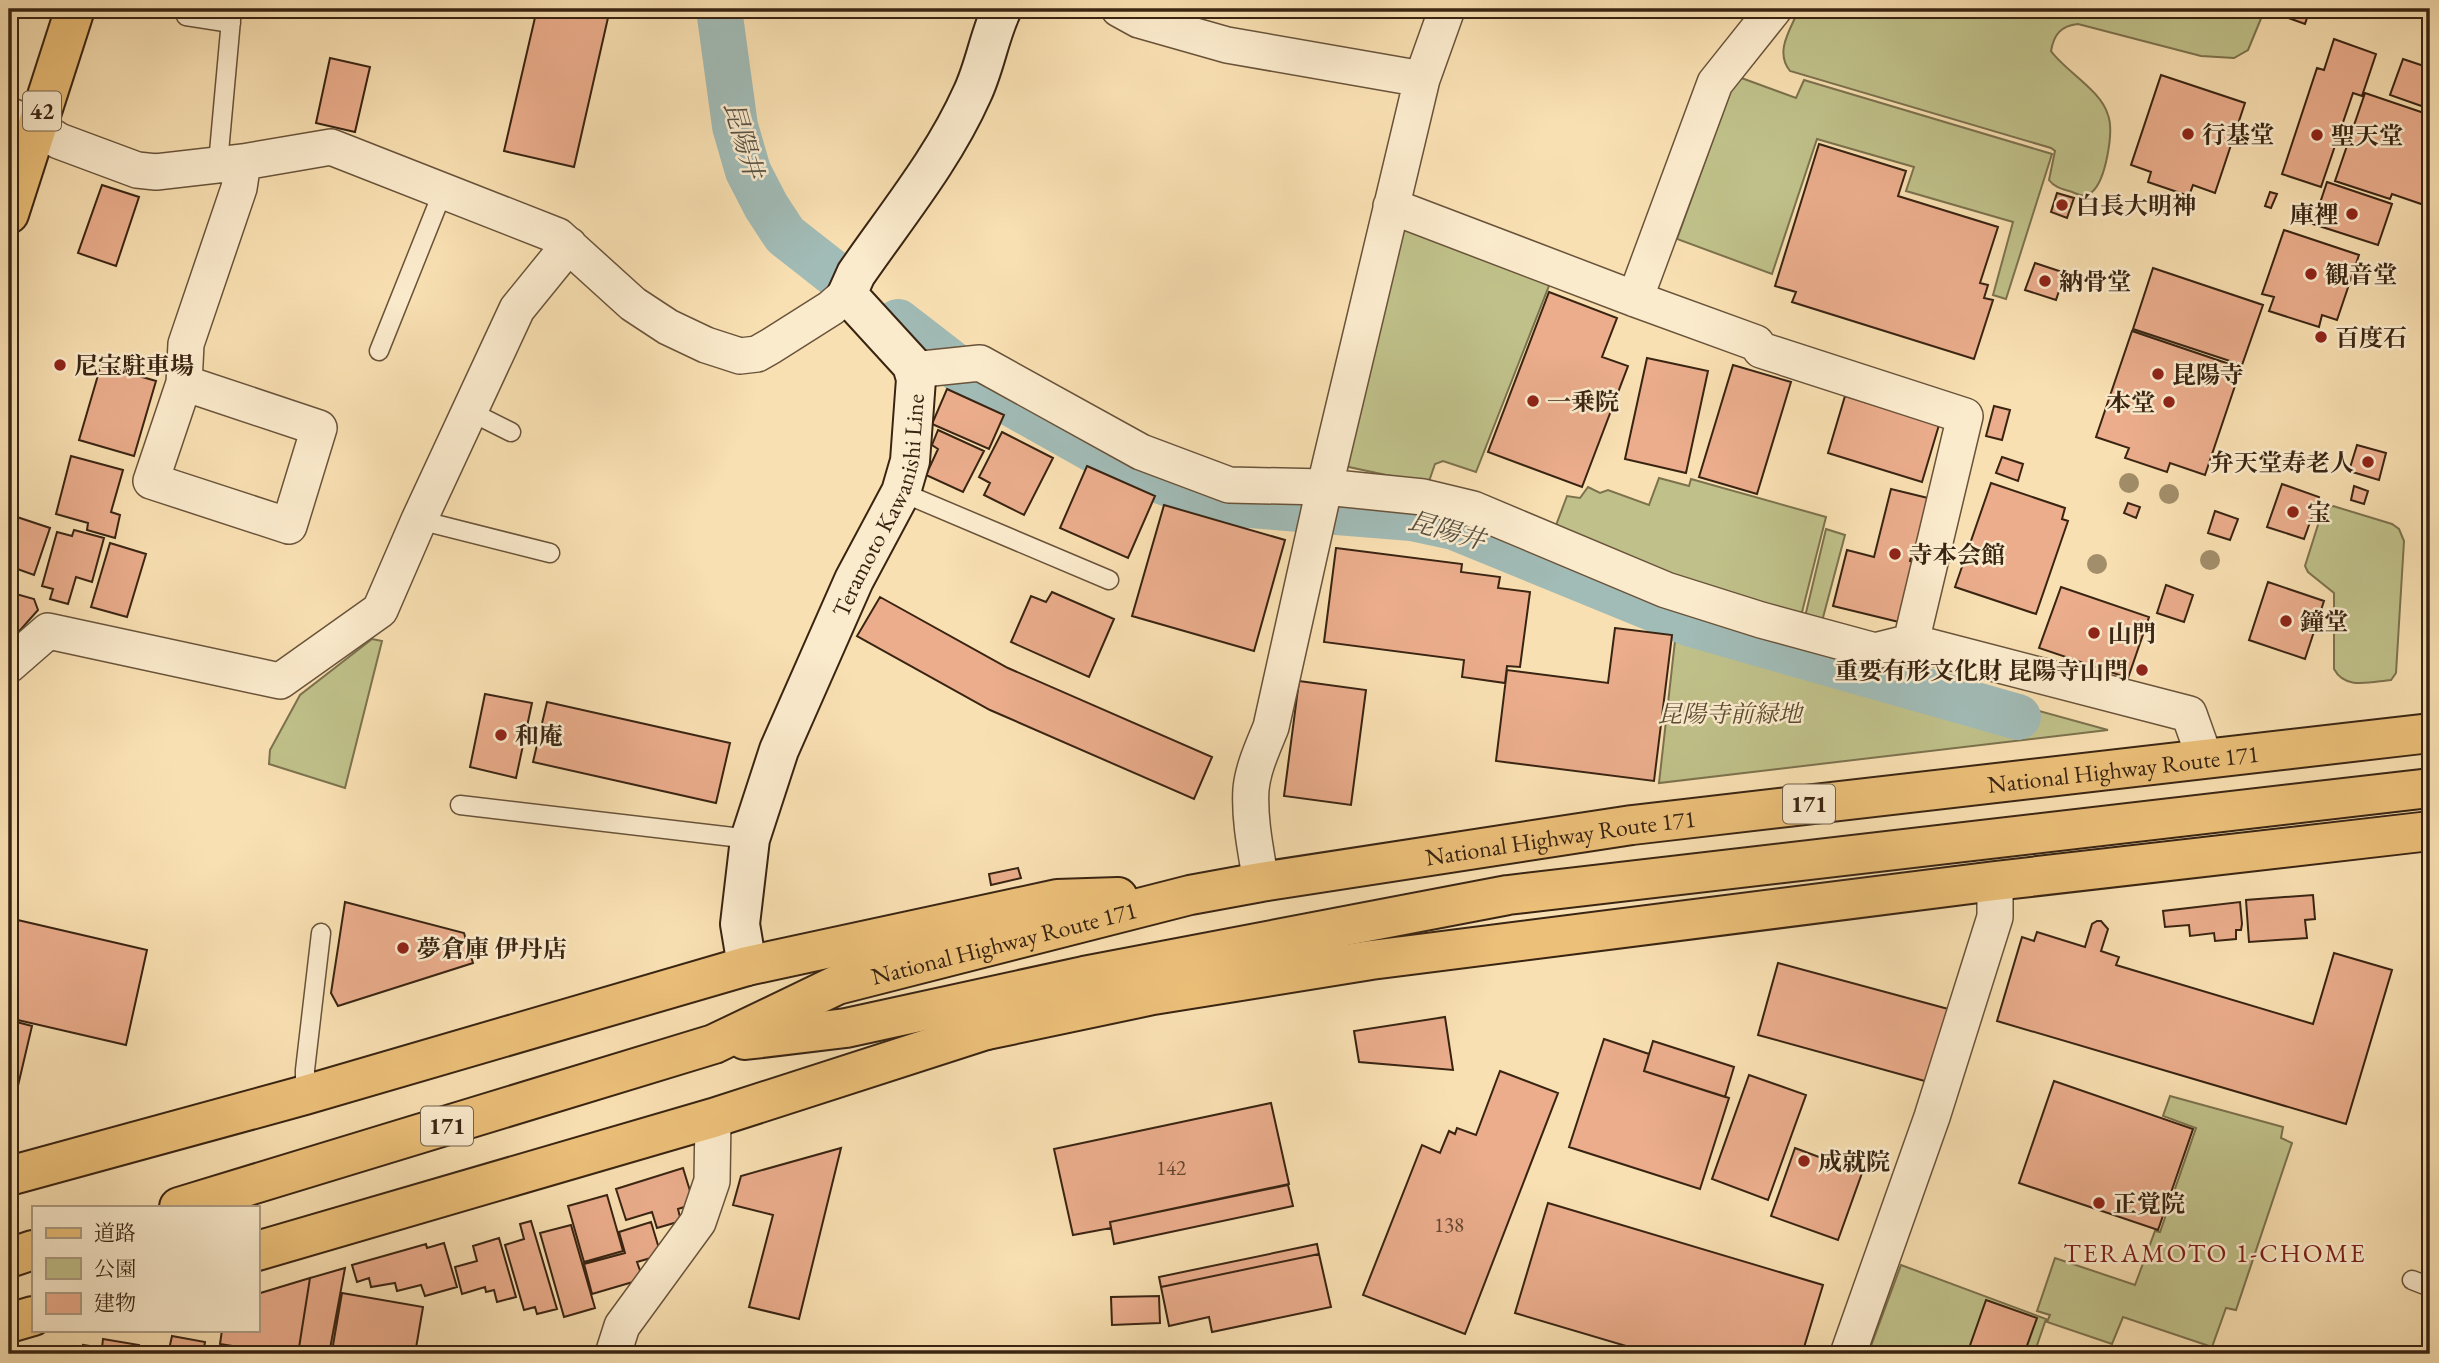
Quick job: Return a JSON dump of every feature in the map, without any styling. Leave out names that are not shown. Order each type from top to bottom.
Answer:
[{"type":"main road","name":"42","points":[[9,214],[23,121],[75,9]]},
{"type":"main road","points":[[847,294],[856,274],[936,160],[973,93],[992,29],[1002,9]]},
{"type":"main road","name":"Teramoto Kawanishi Line","points":[[747,966],[740,925],[750,839],[779,750],[854,580],[901,492],[910,461],[916,379],[923,369],[912,365],[847,294]]},
{"type":"main road","name":"National Highway Route 171","points":[[182,1206],[714,1044],[837,985],[1190,895],[1261,881],[1632,825],[2430,733]]},
{"type":"main road","name":"National Highway Route 171","points":[[714,1044],[982,1015],[1214,950],[1508,895],[2430,788]]},
{"type":"main road","points":[[259,1250],[713,1118],[982,1015],[1115,986],[1371,960],[1995,881],[2430,831]]},
{"type":"main road","points":[[9,1175],[305,1095],[747,966],[1057,899],[1190,895]]},
{"type":"main road","points":[[1115,986],[1214,950]]},
{"type":"main road","points":[[982,1015],[1153,995],[1371,960]]},
{"type":"main road","points":[[9,1258],[32,1250]]},
{"type":"street","points":[[1119,9],[1139,20],[1227,45],[1422,79]]},
{"type":"street","points":[[1261,881],[1254,840],[1251,789],[1259,757],[1271,727],[1323,493],[1422,79],[1447,9]]},
{"type":"street","points":[[1635,299],[1715,83],[1774,9]]},
{"type":"street","points":[[23,121],[59,141],[137,170],[156,172],[331,147],[558,236],[645,312],[668,327],[706,345],[740,356],[757,354],[771,346],[831,308],[847,294]]},
{"type":"street","points":[[184,383],[319,428],[289,526],[152,481],[184,383],[186,344],[239,188],[231,162]]},
{"type":"street","points":[[1391,206],[1756,343],[1761,350],[1965,416],[1911,642]]},
{"type":"street","points":[[9,665],[48,631],[280,681],[380,610],[517,309],[569,245]]},
{"type":"street","points":[[923,369],[980,363],[1141,452],[1229,485],[1323,493],[1423,496],[1473,509],[1666,590],[1760,620],[1875,651],[1911,642],[2189,714],[2205,759]]},
{"type":"street","points":[[1848,1354],[1932,1117],[1995,916],[1995,881]]},
{"type":"street","points":[[613,1354],[622,1326],[698,1222],[712,1181],[713,1118]]},
{"type":"lane","points":[[186,16],[231,16],[231,162]]},
{"type":"lane","points":[[379,351],[443,191]]},
{"type":"lane","points":[[469,411],[511,432]]},
{"type":"lane","points":[[901,492],[1109,580]]},
{"type":"lane","points":[[419,520],[550,553]]},
{"type":"lane","points":[[460,805],[750,839]]},
{"type":"lane","points":[[305,1095],[305,1070],[321,933]]},
{"type":"lane","points":[[2412,1280],[2430,1287]]},
{"type":"green space","points":[[1799,9],[2265,9],[2248,50],[2234,58],[2201,56],[2078,24],[2059,32],[2051,51],[2098,97],[2110,122],[2107,155],[2101,177],[2090,194],[2080,195],[2059,188],[2049,180],[2055,151],[2051,148],[1790,71],[1785,63],[1784,48]]},
{"type":"green space","points":[[1736,76],[1796,98],[1804,80],[2052,154],[2006,299],[1993,295],[2013,222],[1906,191],[1914,167],[1817,139],[1772,274],[1677,239]]},
{"type":"green space","points":[[1400,228],[1552,278],[1476,472],[1443,461],[1435,464],[1428,484],[1349,467],[1345,461]]},
{"type":"green space","points":[[1659,478],[1689,486],[1691,479],[1826,517],[1800,620],[1670,577],[1555,528],[1567,496],[1580,498],[1588,487],[1600,493],[1608,490],[1649,505]]},
{"type":"green space","points":[[2333,506],[2392,524],[2399,529],[2404,541],[2396,673],[2391,680],[2351,682],[2339,676],[2334,669],[2334,593],[2308,572],[2305,566],[2323,509]]},
{"type":"green space","points":[[1826,529],[1845,535],[1821,625],[1804,621]]},
{"type":"green space","name":"昆陽寺前緑地","points":[[1685,634],[2010,726],[2025,707],[2108,730],[1659,783],[1675,641]]},
{"type":"green space","points":[[372,639],[382,641],[345,788],[269,764],[270,750],[300,695]]},
{"type":"green space","points":[[2170,1096],[2283,1127],[2281,1138],[2292,1143],[2236,1310],[2226,1308],[2212,1347],[2123,1317],[2112,1344],[2047,1322],[2050,1315],[2037,1311],[2055,1258],[2135,1285],[2155,1231],[2160,1232],[2196,1128],[2163,1116]]},
{"type":"green space","points":[[1901,1265],[2046,1319],[2034,1354],[1868,1354]]},
{"type":"building","points":[[537,9],[610,9],[574,167],[504,151]]},
{"type":"building","points":[[2285,9],[2310,9],[2305,24],[2283,16]]},
{"type":"building","name":"聖天堂","points":[[2334,39],[2376,54],[2362,96],[2353,93],[2321,187],[2282,174],[2317,68],[2324,70]]},
{"type":"building","points":[[330,58],[370,67],[355,132],[316,123]]},
{"type":"building","points":[[2403,59],[2430,68],[2430,109],[2390,95]]},
{"type":"building","name":"行基堂","points":[[2161,75],[2245,103],[2215,193],[2193,185],[2189,196],[2148,182],[2151,172],[2131,165]]},
{"type":"building","points":[[2365,93],[2430,115],[2430,207],[2392,194],[2390,199],[2335,181]]},
{"type":"building","points":[[1819,144],[1906,171],[1898,196],[1998,227],[1980,283],[1988,285],[1984,298],[1993,300],[1974,359],[1792,302],[1796,292],[1775,286]]},
{"type":"building","name":"庫裡","points":[[2327,182],[2392,204],[2378,245],[2313,224]]},
{"type":"building","points":[[102,185],[139,197],[116,266],[78,253]]},
{"type":"building","points":[[2270,192],[2277,194],[2271,208],[2265,206]]},
{"type":"building","name":"白長大明神","points":[[2057,193],[2074,198],[2067,218],[2051,212]]},
{"type":"building","name":"観音堂","points":[[2284,230],[2359,255],[2337,320],[2322,315],[2319,327],[2269,311],[2274,297],[2262,294]]},
{"type":"building","name":"納骨堂","points":[[2035,263],[2065,273],[2056,300],[2025,290]]},
{"type":"building","points":[[2153,268],[2263,305],[2242,365],[2133,329]]},
{"type":"building","points":[[1549,292],[1617,318],[1602,357],[1628,366],[1582,487],[1488,452]]},
{"type":"building","name":"本堂","points":[[2132,331],[2241,368],[2205,475],[2170,463],[2167,472],[2125,458],[2129,448],[2096,437]]},
{"type":"building","points":[[1647,358],[1708,371],[1686,473],[1625,459]]},
{"type":"building","points":[[101,365],[156,381],[134,456],[79,440]]},
{"type":"building","points":[[1733,365],[1791,382],[1757,494],[1699,477]]},
{"type":"building","points":[[947,389],[1004,415],[989,449],[932,424]]},
{"type":"building","points":[[1845,396],[1939,425],[1922,482],[1828,453]]},
{"type":"building","points":[[1994,406],[2010,410],[2002,440],[1986,436]]},
{"type":"building","points":[[938,430],[984,451],[963,492],[926,475],[938,449],[932,445]]},
{"type":"building","points":[[1002,432],[1053,458],[1024,515],[984,495],[990,483],[979,477]]},
{"type":"building","name":"弁天堂寿老人","points":[[2357,445],[2386,453],[2379,480],[2349,471]]},
{"type":"building","points":[[71,456],[123,470],[111,512],[120,515],[115,538],[87,530],[88,523],[56,514]]},
{"type":"building","points":[[2002,457],[2023,464],[2018,481],[1996,473]]},
{"type":"building","points":[[1087,466],[1155,496],[1128,558],[1060,528]]},
{"type":"building","points":[[1991,483],[2065,508],[2062,519],[2068,521],[2036,614],[1955,587]]},
{"type":"building","name":"宝","points":[[2282,484],[2319,497],[2304,539],[2267,527]]},
{"type":"building","points":[[2354,486],[2368,491],[2364,504],[2351,500]]},
{"type":"building","name":"寺本会館","points":[[1891,489],[1928,498],[1910,561],[1914,562],[1899,622],[1833,606],[1847,550],[1874,557]]},
{"type":"building","points":[[2128,503],[2140,507],[2136,518],[2124,513]]},
{"type":"building","points":[[1164,505],[1285,540],[1254,651],[1132,616]]},
{"type":"building","points":[[2215,511],[2238,519],[2230,540],[2208,533]]},
{"type":"building","points":[[14,516],[50,528],[34,575],[9,566],[9,531]]},
{"type":"building","points":[[74,530],[104,538],[92,582],[76,577],[68,604],[50,599],[53,589],[42,586],[57,532],[72,536]]},
{"type":"building","points":[[110,543],[146,554],[127,617],[91,607]]},
{"type":"building","points":[[1336,548],[1462,564],[1461,572],[1500,577],[1498,588],[1530,592],[1520,667],[1507,666],[1505,683],[1462,677],[1464,660],[1324,642]]},
{"type":"building","name":"鐘堂","points":[[2268,582],[2324,601],[2305,659],[2249,640]]},
{"type":"building","points":[[2166,585],[2193,595],[2184,622],[2157,613]]},
{"type":"building","name":"山門","points":[[2061,587],[2149,617],[2128,678],[2039,648]]},
{"type":"building","points":[[9,592],[34,599],[38,610],[15,636],[9,634]]},
{"type":"building","points":[[1052,592],[1114,619],[1089,677],[1011,642],[1031,596],[1046,602]]},
{"type":"building","points":[[880,597],[1008,668],[1212,757],[1194,799],[990,710],[857,636]]},
{"type":"building","points":[[1615,628],[1672,635],[1654,781],[1496,761],[1507,670],[1608,683]]},
{"type":"building","points":[[1299,681],[1366,690],[1351,805],[1284,796]]},
{"type":"building","name":"和庵","points":[[485,694],[532,703],[516,778],[470,767]]},
{"type":"building","points":[[547,702],[730,743],[716,803],[533,762]]},
{"type":"building","points":[[1018,868],[1021,878],[991,885],[989,874]]},
{"type":"building","points":[[2313,895],[2315,919],[2305,920],[2307,938],[2249,942],[2246,900]]},
{"type":"building","name":"夢倉庫 伊丹店","points":[[345,902],[464,933],[473,963],[338,1006],[331,993]]},
{"type":"building","points":[[2240,902],[2242,924],[2241,930],[2236,930],[2236,939],[2215,941],[2214,933],[2190,936],[2189,925],[2165,927],[2163,911]]},
{"type":"building","points":[[9,918],[147,950],[126,1045],[9,1018]]},
{"type":"building","points":[[2101,921],[2108,929],[2101,951],[2119,957],[2116,965],[2313,1024],[2334,953],[2392,970],[2346,1124],[1997,1021],[2022,937],[2034,941],[2037,932],[2085,947],[2092,924]]},
{"type":"building","points":[[1778,963],[1952,1010],[1932,1083],[1758,1035]]},
{"type":"building","points":[[1445,1017],[1453,1070],[1359,1062],[1354,1031]]},
{"type":"building","points":[[9,1020],[32,1026],[9,1124]]},
{"type":"building","points":[[1604,1039],[1649,1054],[1644,1071],[1729,1098],[1700,1189],[1569,1147]]},
{"type":"building","points":[[1653,1041],[1734,1067],[1725,1097],[1644,1071]]},
{"type":"building","points":[[1500,1071],[1558,1093],[1465,1334],[1363,1295],[1422,1145],[1440,1153],[1449,1131],[1455,1134],[1457,1128],[1476,1135]]},
{"type":"building","points":[[1749,1075],[1806,1095],[1768,1200],[1712,1179]]},
{"type":"building","points":[[2054,1081],[2193,1129],[2158,1230],[2019,1183]]},
{"type":"building","points":[[1271,1103],[1289,1184],[1110,1222],[1111,1228],[1073,1235],[1054,1149]]},
{"type":"building","points":[[841,1148],[799,1319],[749,1307],[773,1215],[733,1205],[741,1176]]},
{"type":"building","points":[[1795,1148],[1862,1173],[1838,1240],[1771,1216]]},
{"type":"building","points":[[683,1168],[694,1204],[678,1209],[681,1221],[657,1228],[652,1212],[626,1220],[616,1189]]},
{"type":"building","points":[[1288,1185],[1293,1206],[1114,1244],[1110,1222]]},
{"type":"building","points":[[607,1195],[623,1251],[584,1262],[568,1206]]},
{"type":"building","points":[[1548,1203],[1823,1285],[1802,1354],[1653,1354],[1515,1313]]},
{"type":"building","points":[[531,1221],[557,1309],[537,1314],[535,1307],[524,1310],[505,1245],[524,1239],[520,1224]]},
{"type":"building","points":[[651,1222],[661,1255],[637,1262],[643,1279],[592,1294],[584,1264],[625,1253],[619,1232]]},
{"type":"building","points":[[571,1225],[595,1308],[564,1317],[540,1233]]},
{"type":"building","points":[[499,1238],[516,1297],[497,1302],[494,1290],[486,1292],[485,1287],[462,1294],[455,1267],[477,1261],[473,1246]]},
{"type":"building","points":[[444,1243],[457,1287],[425,1296],[421,1285],[397,1291],[395,1283],[371,1287],[369,1278],[357,1282],[352,1265],[426,1244],[427,1248]]},
{"type":"building","points":[[1317,1244],[1319,1254],[1161,1287],[1159,1277]]},
{"type":"building","points":[[1319,1254],[1331,1307],[1212,1332],[1209,1317],[1169,1326],[1161,1287]]},
{"type":"building","points":[[345,1268],[329,1354],[298,1354],[310,1278]]},
{"type":"building","points":[[310,1278],[298,1354],[220,1344],[222,1332],[259,1332],[259,1293]]},
{"type":"building","points":[[342,1293],[423,1307],[415,1354],[353,1354],[332,1351]]},
{"type":"building","points":[[1159,1296],[1160,1323],[1112,1325],[1111,1297]]},
{"type":"building","points":[[1986,1300],[2037,1318],[2024,1354],[1967,1354]]},
{"type":"building","points":[[172,1336],[205,1342],[203,1354],[168,1354]]},
{"type":"building","points":[[103,1339],[139,1345],[137,1354],[82,1354],[83,1345],[102,1348]]},
{"type":"building","points":[[80,1348],[79,1354],[57,1354]]},
{"type":"waterway","name":"昆陽井","points":[[719,9],[735,126],[748,171],[785,235],[841,279]]},
{"type":"waterway","name":"昆陽井","points":[[898,322],[982,387],[1126,468],[1204,497],[1237,504],[1412,518],[1454,527],[1691,624],[2018,717]]},
{"type":"place","name":"行基堂","points":[[2188,134]]},
{"type":"place","name":"聖天堂","points":[[2317,135]]},
{"type":"place","name":"白長大明神","points":[[2062,205]]},
{"type":"place","name":"庫裡","points":[[2352,214]]},
{"type":"place","name":"観音堂","points":[[2311,274]]},
{"type":"place","name":"納骨堂","points":[[2045,281]]},
{"type":"place","name":"百度石","points":[[2321,337]]},
{"type":"place","name":"尼宝駐車場","points":[[60,365]]},
{"type":"place","name":"昆陽寺","points":[[2158,374]]},
{"type":"place","name":"一乗院","points":[[1533,401]]},
{"type":"place","name":"本堂","points":[[2169,402]]},
{"type":"place","name":"弁天堂寿老人","points":[[2368,462]]},
{"type":"place","name":"宝","points":[[2293,512]]},
{"type":"place","name":"寺本会館","points":[[1895,554]]},
{"type":"place","name":"鐘堂","points":[[2286,621]]},
{"type":"place","name":"山門","points":[[2094,633]]},
{"type":"place","name":"重要有形文化財 昆陽寺山門","points":[[2142,670]]},
{"type":"place","name":"和庵","points":[[501,735]]},
{"type":"place","name":"夢倉庫 伊丹店","points":[[403,948]]},
{"type":"place","name":"成就院","points":[[1804,1161]]},
{"type":"place","name":"正覚院","points":[[2099,1203]]},
{"type":"district","name":"TERAMOTO 1-CHOME","points":[[2215,1253]]}]
